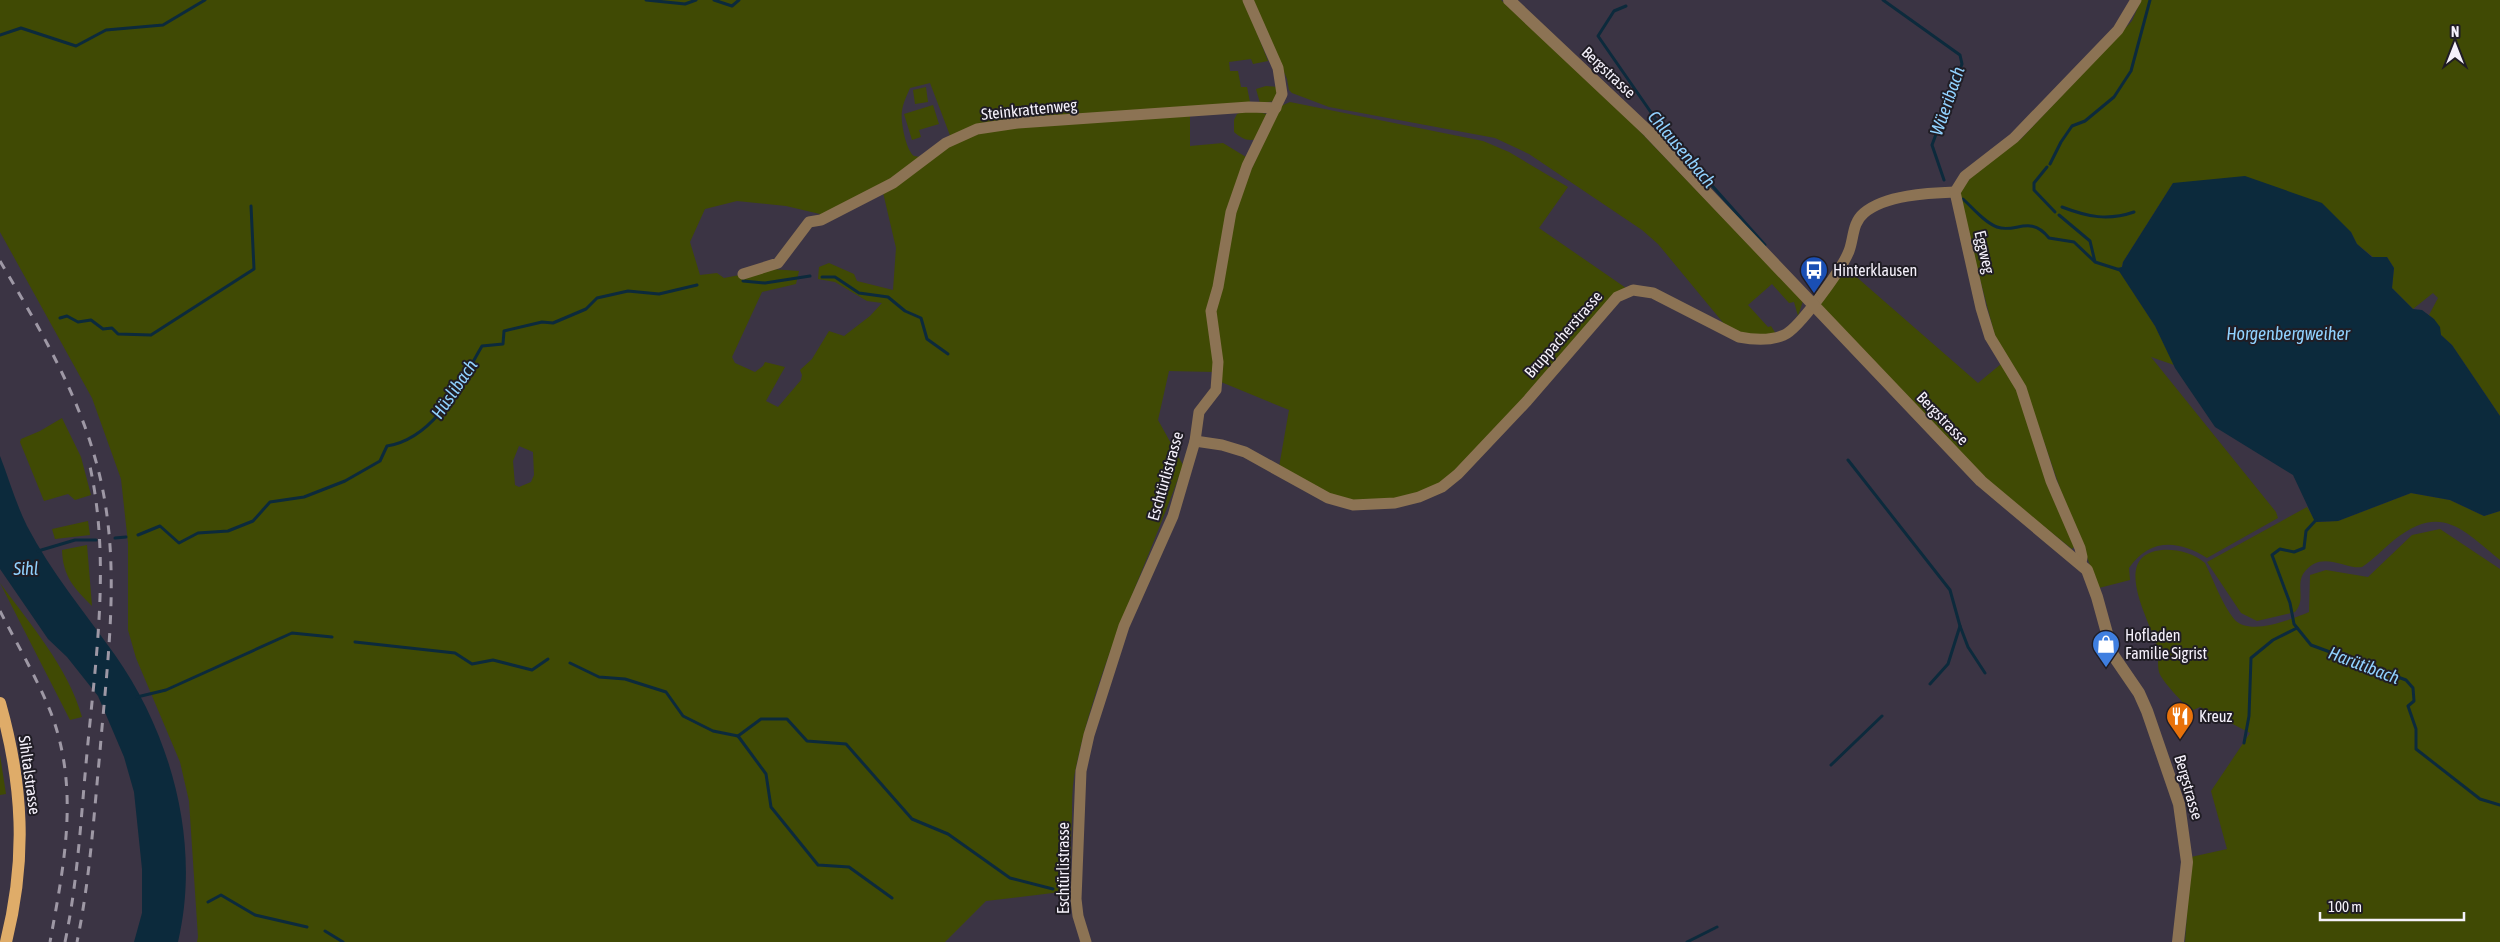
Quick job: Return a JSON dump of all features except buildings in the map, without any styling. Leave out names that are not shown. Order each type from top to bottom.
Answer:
[{"type":"main road","name":"Sihltalstrasse","points":[[0,703],[14,762],[21,824],[18,881],[6,942]]},
{"type":"street","name":"Eschtürlistrasse","points":[[1086,942],[1078,916],[1076,899],[1084,756],[1124,626],[1173,516],[1195,442],[1199,412],[1216,390],[1218,362],[1211,312],[1218,287],[1231,212],[1247,166],[1282,94],[1281,77],[1248,0]]},
{"type":"street","name":"Bergstrasse","points":[[1509,0],[1649,132],[1981,481],[2081,563],[2087,570],[2093,584],[2113,655],[2139,693],[2148,711],[2179,804],[2187,862],[2178,942]]},
{"type":"street","points":[[1955,192],[1965,176],[2014,138],[2118,30],[2136,0]]},
{"type":"street","name":"Steinkrattenweg","points":[[743,274],[778,263],[809,222],[821,220],[892,183],[946,143],[977,130],[1018,123],[1158,115],[1249,106],[1276,108]]},
{"type":"street","name":"Bruppacherstrasse","points":[[1195,442],[1222,444],[1245,452],[1328,498],[1353,505],[1395,502],[1419,497],[1442,487],[1458,474],[1527,400],[1612,301],[1622,294],[1633,290],[1653,293],[1724,330],[1751,340],[1776,338],[1793,330],[1845,261],[1852,243],[1854,228],[1862,214],[1872,207],[1913,195],[1955,192]]},
{"type":"street","name":"Eggweg","points":[[1955,192],[1981,308],[1990,337],[2021,388],[2051,481],[2080,548],[2081,563]]},
{"type":"green space","points":[[0,0],[1244,0],[1268,61],[1253,64],[1251,59],[1229,62],[1230,71],[1238,71],[1241,87],[1247,87],[1250,102],[1190,109],[1190,146],[1223,143],[1246,157],[1212,297],[1215,372],[1169,371],[1158,420],[1183,465],[1122,619],[1083,737],[1073,786],[1069,891],[986,901],[945,942],[197,942],[189,801],[180,762],[136,658],[128,630],[128,543],[121,479],[92,398],[0,232]],"holes":[[[930,83],[951,138],[920,157],[914,156],[908,148],[904,135],[903,108],[910,88]],[[881,184],[896,248],[893,290],[857,281],[854,274],[829,263],[819,267],[818,279],[835,282],[867,301],[882,303],[870,316],[844,336],[829,331],[812,359],[800,370],[801,380],[778,407],[766,401],[785,367],[765,362],[755,372],[735,363],[732,357],[762,292],[796,284],[799,271],[771,269],[724,278],[717,273],[700,275],[690,242],[705,209],[737,201],[786,206],[824,215]],[[519,446],[533,452],[534,475],[531,482],[519,487],[515,485],[513,461]]]},
{"type":"green space","points":[[1252,0],[1501,0],[1626,117],[1803,301],[1798,316],[1794,302],[1789,303],[1772,284],[1748,305],[1768,327],[1771,326],[1776,334],[1746,335],[1725,325],[1658,244],[1642,230],[1529,154],[1495,138],[1329,107],[1292,93],[1289,90],[1287,79]]},
{"type":"green space","points":[[2141,0],[2500,0],[2500,416],[2452,345],[2441,335],[2434,319],[2429,315],[2438,298],[2433,293],[2413,309],[2392,288],[2394,268],[2387,257],[2373,257],[2357,244],[2351,232],[2173,183],[2123,262],[2120,272],[2155,326],[2174,365],[2151,357],[2276,512],[2278,518],[2207,558],[2175,545],[2155,547],[2137,558],[2129,568],[2130,580],[2099,588],[2062,494],[2025,387],[1995,336],[1960,203],[1961,191],[1974,173],[2021,139],[2132,21]]},
{"type":"green space","points":[[1266,86],[1278,87],[1275,101],[1260,103],[1256,89]]},
{"type":"green space","points":[[926,87],[928,102],[915,104],[913,90]]},
{"type":"green space","points":[[1290,102],[1483,141],[1509,152],[1568,187],[1539,228],[1626,288],[1470,458],[1438,485],[1402,498],[1367,502],[1336,498],[1279,467],[1289,410],[1221,382],[1215,315],[1235,211],[1245,183],[1281,106]]},
{"type":"green space","points":[[933,105],[939,124],[919,130],[921,137],[912,140],[904,114]]},
{"type":"green space","points":[[1247,110],[1267,114],[1256,139],[1253,140],[1245,139],[1234,132],[1234,120],[1237,114]]},
{"type":"green space","points":[[1845,267],[1978,383],[2001,364],[2018,392],[2075,546],[2072,549],[1991,484],[1820,305]]},
{"type":"green space","points":[[62,418],[81,457],[91,495],[75,500],[68,494],[44,501],[20,442],[21,439],[40,431]]},
{"type":"green space","points":[[2411,493],[2450,500],[2484,516],[2500,511],[2500,560],[2462,530],[2450,524],[2438,522],[2425,523],[2410,529],[2394,540],[2362,567],[2325,561],[2317,562],[2310,566],[2301,579],[2301,598],[2295,612],[2257,621],[2241,613],[2207,562],[2307,507],[2316,522],[2338,521]]},
{"type":"green space","points":[[88,521],[90,535],[55,539],[52,529]]},
{"type":"green space","points":[[2440,529],[2500,569],[2500,942],[2185,942],[2191,857],[2227,849],[2211,791],[2250,733],[2200,707],[2191,711],[2161,676],[2158,669],[2157,646],[2137,590],[2135,575],[2138,563],[2147,554],[2162,550],[2173,550],[2190,554],[2205,563],[2234,619],[2241,624],[2260,627],[2282,622],[2309,612],[2310,575],[2326,570],[2368,577],[2412,535]]},
{"type":"green space","points":[[87,545],[92,606],[67,575],[62,550]]},
{"type":"green space","points":[[0,583],[58,663],[76,699],[82,717],[70,720]]},
{"type":"green space","points":[[0,755],[6,794],[0,795]]},
{"type":"water","name":"Horgenbergweiher","points":[[2245,176],[2322,203],[2351,232],[2357,244],[2372,257],[2387,257],[2394,268],[2392,288],[2413,309],[2422,310],[2434,319],[2440,327],[2441,335],[2452,345],[2500,416],[2500,511],[2484,516],[2450,500],[2411,493],[2338,521],[2315,522],[2293,475],[2215,427],[2175,368],[2155,326],[2117,268],[2122,267],[2123,262],[2173,183]]},
{"type":"water","name":"Sihl","points":[[0,456],[16,500],[36,543],[57,576],[115,655],[135,687],[152,720],[166,756],[177,792],[183,829],[186,867],[184,905],[178,942],[134,942],[142,913],[142,869],[134,792],[124,757],[98,696],[67,657],[48,639],[0,569]]},
{"type":"waterway","name":"Wüeribach","points":[[0,35],[21,28],[76,46],[106,30],[163,25],[205,0]]},
{"type":"waterway","name":"Wüeribach","points":[[646,0],[685,4],[696,0]]},
{"type":"waterway","name":"Wüeribach","points":[[714,0],[732,6],[739,0]]},
{"type":"waterway","name":"Wüeribach","points":[[1883,0],[1960,55],[1962,64],[1932,145],[1944,180]]},
{"type":"waterway","points":[[2050,164],[2061,142],[2072,126],[2085,121],[2114,97],[2131,71],[2150,0]]},
{"type":"waterway","name":"Chlausenbach","points":[[1626,6],[1614,11],[1598,36],[1666,134],[1765,245]]},
{"type":"waterway","name":"Wüeribach","points":[[2047,167],[2034,183],[2034,190],[2055,212]]},
{"type":"waterway","name":"Wüeribach","points":[[1963,199],[1992,225],[2004,228],[2035,227],[2049,238],[2074,242],[2094,261]]},
{"type":"waterway","points":[[60,318],[67,316],[78,322],[91,320],[103,329],[112,328],[118,334],[151,335],[254,269],[251,206]]},
{"type":"waterway","name":"Wüeribach","points":[[2062,207],[2098,217],[2125,215],[2134,212]]},
{"type":"waterway","name":"Wüeribach","points":[[2059,215],[2090,241],[2095,262],[2120,270]]},
{"type":"waterway","name":"Hüslibach","points":[[743,281],[765,283],[810,276]]},
{"type":"waterway","name":"Hüslibach","points":[[822,277],[835,277],[859,293],[888,297],[905,311],[921,318],[927,339],[948,354]]},
{"type":"waterway","name":"Hüslibach","points":[[138,535],[160,526],[179,543],[198,533],[228,531],[253,521],[270,502],[304,497],[345,481],[380,461],[387,446],[404,441],[432,421],[455,392],[482,346],[503,344],[504,331],[542,322],[553,323],[586,309],[597,298],[628,291],[659,294],[697,285]]},
{"type":"waterway","points":[[1848,460],[1950,590],[1960,626],[1948,664],[1930,684]]},
{"type":"waterway","name":"Harütibach","points":[[2316,520],[2306,531],[2304,548],[2294,552],[2280,549],[2272,555],[2290,603],[2294,624],[2311,645],[2406,680],[2413,688],[2414,701],[2408,706],[2416,729],[2416,749],[2480,799],[2500,805]]},
{"type":"waterway","name":"Hüslibach","points":[[115,538],[126,537]]},
{"type":"waterway","name":"Hüslibach","points":[[38,551],[75,540],[96,540]]},
{"type":"waterway","points":[[1960,626],[1968,647],[1985,673]]},
{"type":"waterway","points":[[2244,743],[2249,716],[2251,658],[2273,640],[2297,628]]},
{"type":"waterway","points":[[137,697],[166,690],[292,633],[332,637]]},
{"type":"waterway","points":[[355,642],[455,653],[472,664],[493,660],[532,670],[548,659]]},
{"type":"waterway","points":[[570,663],[599,677],[625,679],[666,692],[683,716],[713,731],[738,736],[761,719],[787,719],[807,741],[846,744],[912,819],[948,834],[1010,878],[1053,889]]},
{"type":"waterway","points":[[1831,765],[1882,716]]},
{"type":"waterway","points":[[738,736],[766,774],[771,807],[818,865],[849,867],[892,898]]},
{"type":"waterway","points":[[208,902],[221,895],[255,915],[307,927]]},
{"type":"waterway","points":[[1687,942],[1717,927]]},
{"type":"waterway","points":[[325,931],[343,942]]},
{"type":"railway","points":[[0,261],[54,356],[77,406],[95,458],[104,494],[109,530],[111,603],[107,677],[91,846],[77,942]]},
{"type":"railway","points":[[65,942],[79,848],[100,607],[99,534],[96,498],[89,462]]},
{"type":"railway","points":[[0,611],[51,713],[60,742],[65,770],[67,827],[50,942]]},
{"type":"place","name":"Hinterklausen","points":[[1814,294]]},
{"type":"place","name":"Hofladen Familie Sigrist","points":[[2106,668]]},
{"type":"place","name":"Kreuz","points":[[2180,740]]}]
